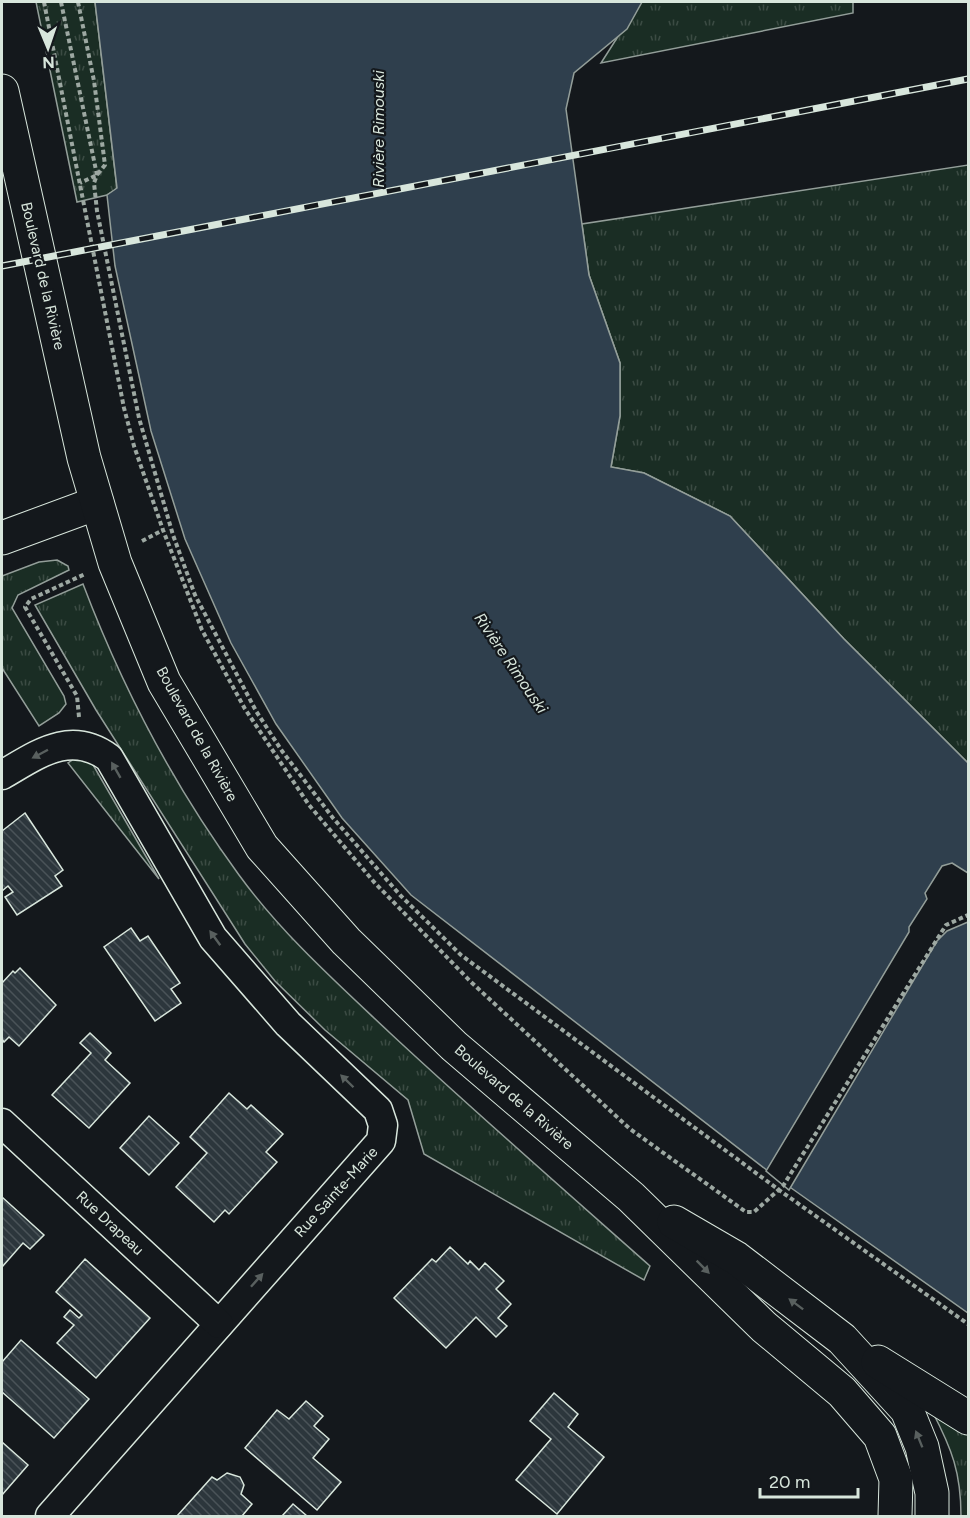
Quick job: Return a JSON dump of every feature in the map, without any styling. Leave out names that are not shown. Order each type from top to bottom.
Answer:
[{"type":"main road","name":"Boulevard de la Rivière","points":[[2,91],[84,458],[115,563],[164,682],[262,847],[346,941],[454,1046],[632,1197],[764,1327],[842,1392],[880,1436],[896,1479],[895,1516]]},
{"type":"main road","points":[[2,538],[97,503]]},
{"type":"main road","name":"Boulevard de la Rivière","points":[[632,1197],[736,1258],[842,1339],[907,1410],[922,1447],[932,1493],[932,1516]]},
{"type":"main road","points":[[842,1339],[969,1418]]},
{"type":"street","points":[[2,775],[47,750],[82,744]]},
{"type":"street","name":"Rue Sainte-Marie","points":[[50,1516],[381,1141],[383,1125],[378,1110],[288,1024],[213,938],[109,758],[97,748],[82,744]]},
{"type":"street","name":"Rue Drapeau","points":[[2,1123],[219,1324]]},
{"type":"path","points":[[44,2],[124,408],[163,530],[202,630],[245,709],[309,805],[374,882],[471,982],[630,1129],[746,1212],[754,1212],[783,1186],[946,925],[969,915]]},
{"type":"path","points":[[61,2],[97,175]]},
{"type":"path","points":[[78,2],[94,81],[105,165],[94,183],[97,211],[139,418],[173,535],[212,629],[256,711],[282,750],[360,851],[461,955],[779,1190],[969,1324]]},
{"type":"path","points":[[80,183],[97,175]]},
{"type":"path","points":[[82,744],[77,696],[25,607],[31,599],[115,563],[147,538],[163,530]]},
{"type":"green space","points":[[36,2],[95,2],[117,189],[107,195],[77,202]]},
{"type":"green space","points":[[640,2],[853,2],[853,13],[601,63]]},
{"type":"green space","points":[[968,165],[968,763],[844,639],[730,516],[644,473],[611,467],[620,416],[620,363],[589,275],[582,224]]},
{"type":"green space","points":[[57,560],[68,566],[69,570],[18,595],[12,608],[64,696],[66,704],[59,713],[39,726],[2,668],[2,576],[39,562]]},
{"type":"green space","points":[[83,584],[132,698],[151,735],[215,841],[256,897],[311,957],[390,1033],[650,1266],[644,1280],[424,1154],[408,1100],[325,1030],[275,981],[245,944],[96,710],[35,605]]},
{"type":"green space","points":[[85,758],[92,763],[159,879],[68,763],[74,759]]},
{"type":"green space","points":[[932,1411],[968,1431],[968,1516],[961,1516],[961,1501],[954,1462]]},
{"type":"water","name":"Rivière Rimouski","points":[[95,2],[642,2],[627,29],[574,73],[566,109],[589,275],[620,363],[620,416],[611,467],[644,473],[730,516],[844,639],[968,763],[968,1313],[777,1178],[411,895],[342,818],[276,724],[231,643],[185,539],[151,431],[115,266],[107,195],[117,188]]},
{"type":"pier","points":[[952,863],[968,873],[968,922],[947,931],[937,941],[789,1190],[766,1171],[909,932],[909,927],[927,899],[925,893],[942,866]]},
{"type":"building","points":[[25,813],[63,870],[55,876],[62,886],[17,915],[5,897],[13,892],[8,886],[2,891],[2,831]]},
{"type":"building","points":[[131,928],[140,941],[148,936],[180,983],[171,989],[181,1003],[155,1021],[104,947]]},
{"type":"building","points":[[20,968],[56,1005],[19,1046],[9,1037],[4,1042],[2,1039],[2,983],[13,971],[15,973]]},
{"type":"building","points":[[90,1033],[111,1053],[105,1060],[130,1083],[89,1128],[52,1095],[91,1053],[80,1043]]},
{"type":"building","points":[[229,1093],[247,1109],[251,1105],[283,1134],[266,1152],[277,1162],[229,1214],[225,1210],[214,1222],[176,1187],[207,1153],[190,1137]]},
{"type":"building","points":[[149,1116],[179,1143],[149,1175],[120,1148]]},
{"type":"building","points":[[2,1197],[44,1235],[30,1249],[23,1243],[2,1267]]},
{"type":"building","points":[[450,1247],[468,1264],[470,1261],[479,1270],[485,1263],[504,1281],[496,1289],[511,1304],[498,1318],[507,1326],[496,1337],[476,1317],[446,1348],[394,1298],[432,1259],[436,1262]]},
{"type":"building","points":[[85,1259],[150,1318],[96,1378],[57,1343],[74,1325],[64,1317],[70,1310],[79,1318],[82,1315],[56,1292]]},
{"type":"building","points":[[21,1340],[89,1399],[54,1438],[2,1392],[2,1362]]},
{"type":"building","points":[[554,1393],[578,1414],[568,1427],[604,1457],[557,1514],[516,1480],[551,1439],[530,1421]]},
{"type":"building","points":[[306,1401],[323,1416],[314,1426],[329,1439],[313,1458],[341,1482],[317,1510],[245,1448],[277,1410],[289,1419]]},
{"type":"building","points":[[2,1442],[28,1465],[2,1495]]},
{"type":"building","points":[[227,1473],[240,1477],[244,1485],[241,1494],[252,1504],[242,1516],[177,1516],[212,1477],[217,1480]]},
{"type":"building","points":[[293,1504],[307,1516],[282,1516]]},
{"type":"railway","points":[[2,266],[968,79]]}]
